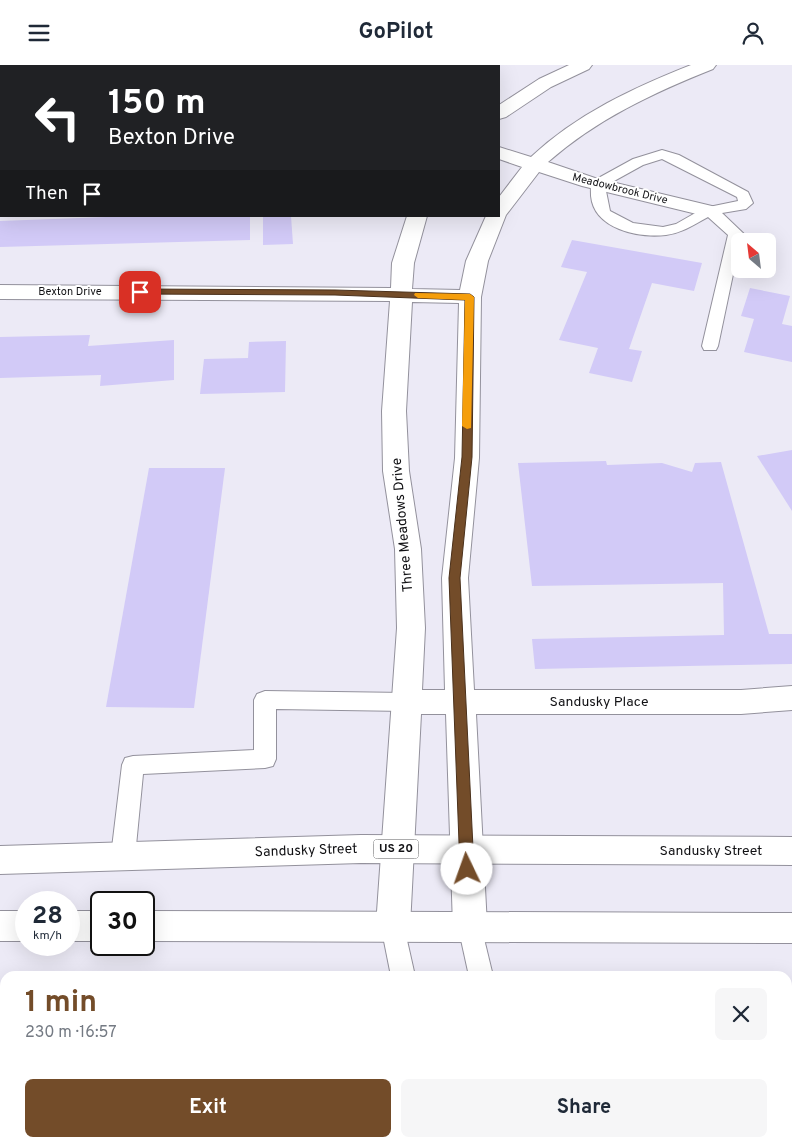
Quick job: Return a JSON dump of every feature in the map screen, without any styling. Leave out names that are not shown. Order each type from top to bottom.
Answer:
[{"type":"street","points":[[500,112],[545,83],[583,65]]},
{"type":"street","points":[[500,209],[507,197],[532,165],[556,143],[597,116],[632,97],[707,65]]},
{"type":"street","name":"Meadowbrook Drive","points":[[500,153],[532,165],[598,184],[709,211]]},
{"type":"street","name":"Three Meadows Drive","points":[[393,926],[411,628],[408,549],[396,471],[394,411],[403,263],[417,217]]},
{"type":"street","points":[[470,926],[455,578],[467,457],[470,297],[477,261],[496,217]]},
{"type":"street","name":"Bexton Drive","points":[[0,292],[335,293],[470,297]]},
{"type":"street","name":"Sandusky Place","points":[[406,702],[741,702],[792,698]]},
{"type":"street","name":"Sandusky Street","points":[[0,860],[397,849],[792,851]]},
{"type":"street","points":[[0,926],[15,926]]},
{"type":"street","points":[[155,926],[792,928]]},
{"type":"lane","points":[[662,154],[674,158],[743,195],[746,203],[733,209],[709,211],[672,230],[652,231],[625,225],[604,213],[599,203],[598,184],[638,162],[662,154]]},
{"type":"lane","points":[[709,211],[726,223],[736,234],[710,346]]},
{"type":"lane","points":[[123,856],[133,765],[266,759],[265,700],[406,702]]},
{"type":"lane","points":[[393,926],[402,971]]},
{"type":"lane","points":[[470,926],[480,971]]},
{"type":"building","points":[[106,217],[250,217],[250,240],[0,247],[0,221]]},
{"type":"building","points":[[263,217],[291,217],[293,244],[263,245]]},
{"type":"building","points":[[572,240],[702,263],[694,291],[652,283],[629,349],[642,351],[632,382],[589,373],[598,348],[559,340],[587,272],[561,267]]},
{"type":"building","points":[[750,288],[790,296],[782,324],[792,326],[792,362],[744,352],[754,319],[741,316]]},
{"type":"building","points":[[90,335],[88,346],[174,340],[174,380],[100,386],[101,375],[0,378],[0,337]]},
{"type":"building","points":[[286,341],[285,392],[200,394],[204,359],[248,358],[249,342]]},
{"type":"building","points":[[792,450],[792,511],[757,456]]},
{"type":"building","points":[[606,461],[607,465],[662,463],[692,472],[695,463],[721,462],[769,634],[792,634],[792,664],[535,669],[532,639],[724,635],[723,583],[532,586],[518,463]]},
{"type":"building","points":[[149,468],[225,468],[194,708],[106,707]]},
{"type":"slow traffic","points":[[418,295],[470,297],[467,426]]},
{"type":"route","points":[[140,292],[335,293],[470,297],[467,457],[455,578],[467,869]]}]
